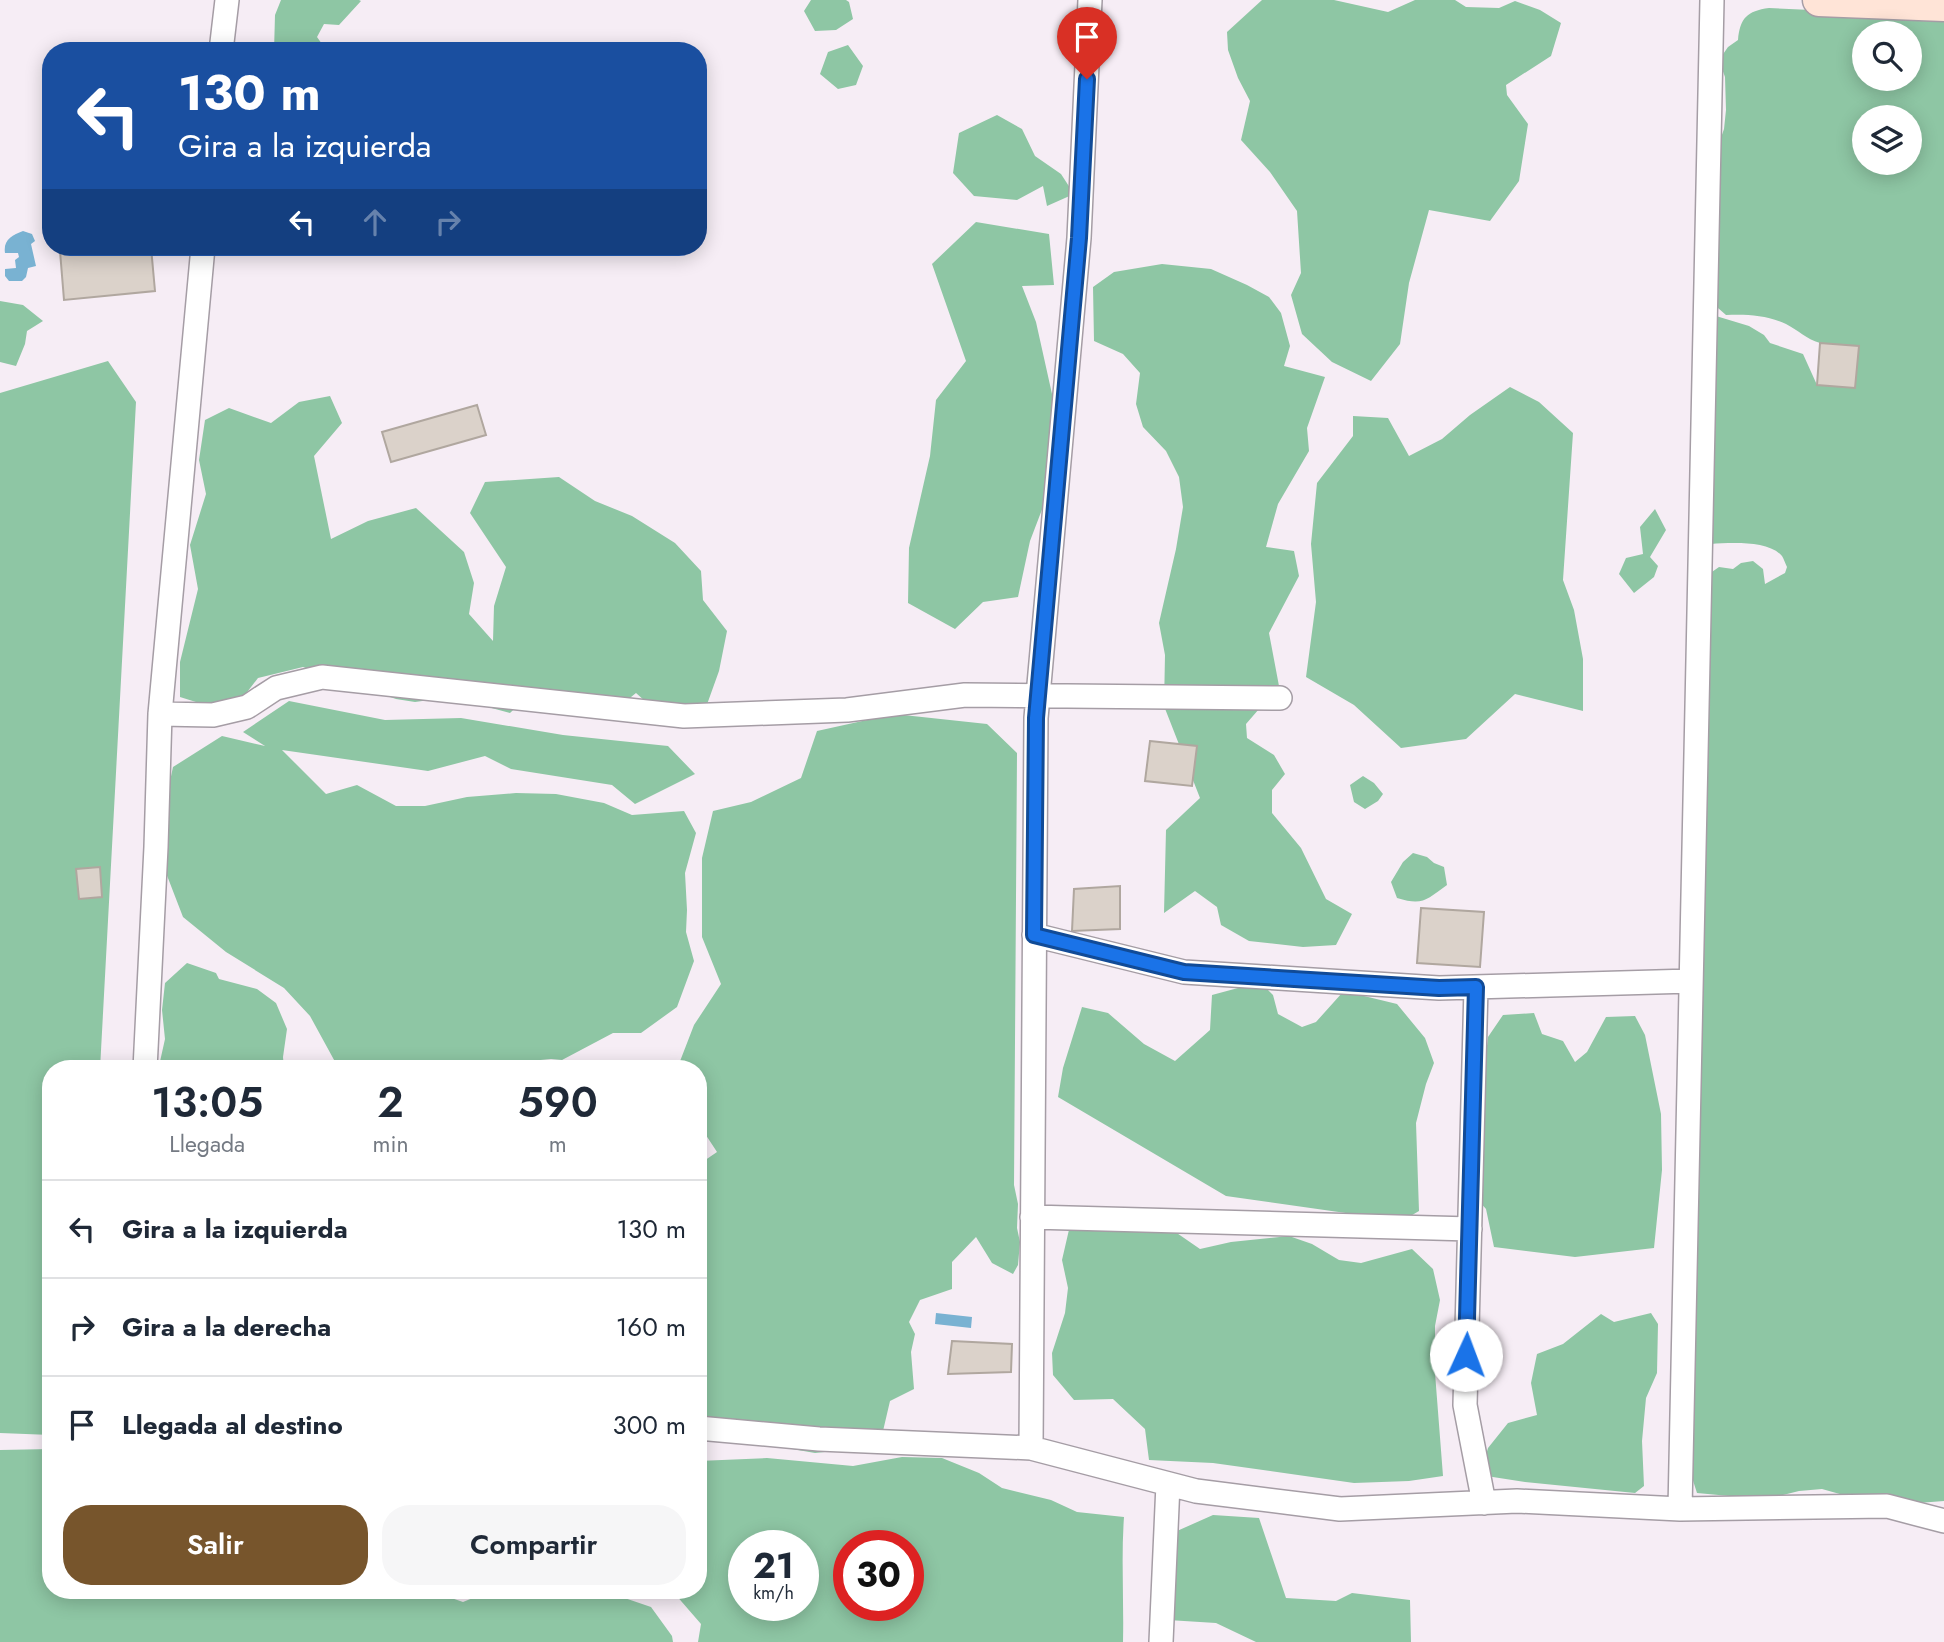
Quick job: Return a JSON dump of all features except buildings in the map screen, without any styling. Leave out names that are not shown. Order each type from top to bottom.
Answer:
[{"type":"street","points":[[222,42],[227,0]]},
{"type":"street","points":[[1031,1448],[1036,718],[1079,238],[1090,0]]},
{"type":"street","points":[[1680,1509],[1712,0]]},
{"type":"street","points":[[1819,0],[1944,5]]},
{"type":"street","points":[[145,1060],[160,714],[202,256]]},
{"type":"street","points":[[160,714],[213,715],[247,707],[276,688],[322,677],[684,716],[847,710],[965,695],[1280,698]]},
{"type":"street","points":[[1034,935],[1184,972],[1439,988],[1691,981]]},
{"type":"street","points":[[1476,987],[1465,1405],[1484,1503]]},
{"type":"street","points":[[1032,1217],[1470,1229]]},
{"type":"street","points":[[707,1429],[819,1438],[1031,1448],[1196,1492],[1340,1509],[1517,1501],[1680,1509],[1887,1506],[1944,1521]]},
{"type":"street","points":[[1161,1642],[1168,1484]]},
{"type":"green space","points":[[281,0],[361,1],[339,25],[324,24],[317,37],[321,42],[274,42],[275,15]]},
{"type":"green space","points":[[811,0],[846,0],[849,2],[853,19],[836,30],[815,31],[804,11]]},
{"type":"green space","points":[[1262,0],[1334,0],[1388,12],[1415,0],[1455,0],[1466,7],[1499,8],[1515,1],[1540,10],[1561,23],[1551,56],[1506,85],[1507,95],[1528,124],[1519,181],[1490,221],[1429,210],[1409,283],[1400,344],[1371,381],[1332,362],[1302,334],[1291,295],[1301,273],[1297,211],[1270,172],[1241,140],[1250,101],[1228,50],[1227,32]]},
{"type":"green space","points":[[1769,8],[1944,16],[1944,1501],[1918,1503],[1854,1498],[1822,1489],[1751,1498],[1697,1493],[1687,1462],[1709,574],[1719,567],[1733,569],[1741,563],[1753,561],[1763,569],[1765,584],[1785,573],[1787,567],[1782,556],[1768,547],[1711,544],[1716,316],[1749,326],[1764,335],[1770,343],[1803,354],[1817,385],[1855,388],[1859,346],[1820,343],[1786,324],[1771,319],[1726,315],[1718,308],[1706,282],[1716,152],[1724,129],[1726,110],[1725,77],[1719,60],[1728,47],[1738,40],[1743,21],[1750,14]]},
{"type":"green space","points":[[848,45],[863,66],[856,85],[838,89],[820,74],[828,52]]},
{"type":"green space","points":[[997,115],[1022,129],[1035,156],[1061,174],[1074,194],[1047,206],[1043,186],[1017,200],[974,196],[953,173],[959,133]]},
{"type":"green space","points":[[976,222],[1049,234],[1054,285],[1022,286],[1036,322],[1052,394],[1059,465],[1030,541],[1018,597],[983,602],[955,629],[908,603],[909,548],[930,456],[936,400],[966,361],[932,264]]},
{"type":"green space","points":[[1162,264],[1211,269],[1269,297],[1281,313],[1290,346],[1284,366],[1325,377],[1307,428],[1309,451],[1278,504],[1266,547],[1294,551],[1299,576],[1269,633],[1279,686],[1246,724],[1247,738],[1274,755],[1285,774],[1272,790],[1272,813],[1301,848],[1326,899],[1352,914],[1336,945],[1303,947],[1249,941],[1221,925],[1217,907],[1195,891],[1164,913],[1166,830],[1200,798],[1164,706],[1165,655],[1159,623],[1183,507],[1179,477],[1166,451],[1143,427],[1136,404],[1140,373],[1123,354],[1094,341],[1093,287],[1114,272]]},
{"type":"green space","points":[[0,301],[23,305],[43,321],[27,331],[16,366],[0,362]]},
{"type":"green space","points":[[108,361],[136,402],[100,1060],[42,1060],[42,1435],[0,1433],[0,393]]},
{"type":"green space","points":[[1510,387],[1539,402],[1573,433],[1563,580],[1574,610],[1583,659],[1583,711],[1515,694],[1466,739],[1401,748],[1354,705],[1306,677],[1316,602],[1311,544],[1317,483],[1353,436],[1353,416],[1388,418],[1409,456],[1442,439]]},
{"type":"green space","points":[[330,396],[342,423],[314,456],[331,539],[368,521],[416,508],[464,552],[474,583],[469,614],[493,641],[494,606],[506,567],[470,513],[485,482],[559,477],[595,501],[632,516],[675,543],[701,571],[703,600],[727,631],[719,671],[705,710],[655,710],[636,693],[610,714],[533,691],[510,713],[451,697],[415,702],[396,699],[303,667],[258,678],[231,713],[180,697],[180,662],[198,589],[190,545],[206,494],[199,460],[205,420],[229,408],[271,423],[299,402]]},
{"type":"green space","points":[[1655,509],[1666,530],[1650,557],[1658,566],[1654,577],[1634,593],[1619,574],[1626,558],[1643,554],[1640,527]]},
{"type":"green space","points":[[289,701],[385,720],[461,718],[563,735],[668,746],[695,774],[635,804],[612,785],[511,769],[485,756],[428,771],[282,750],[326,794],[357,785],[396,806],[425,806],[467,797],[516,793],[556,794],[604,803],[632,815],[684,811],[696,833],[685,873],[686,932],[694,961],[677,1007],[641,1033],[613,1033],[562,1060],[334,1060],[310,1016],[284,988],[226,952],[183,917],[156,847],[173,767],[222,736],[265,746],[243,732]]},
{"type":"green space","points":[[894,714],[987,724],[1017,753],[1014,1185],[1020,1242],[1018,1265],[1013,1274],[992,1263],[976,1237],[952,1262],[952,1289],[920,1300],[909,1322],[915,1334],[911,1352],[914,1389],[890,1401],[883,1431],[845,1450],[815,1453],[707,1439],[707,1159],[717,1152],[707,1137],[707,1060],[680,1060],[694,1025],[721,984],[702,937],[702,858],[713,811],[751,802],[801,778],[817,731]]},
{"type":"green space","points":[[1363,776],[1374,783],[1383,794],[1378,801],[1365,809],[1354,802],[1350,785]]},
{"type":"green space","points":[[1413,853],[1427,857],[1444,867],[1447,885],[1429,898],[1419,901],[1397,898],[1391,882],[1403,862]]},
{"type":"green space","points":[[187,963],[216,973],[219,979],[257,989],[276,1003],[287,1029],[283,1060],[160,1060],[165,1039],[162,1010],[165,983]]},
{"type":"green space","points":[[1262,984],[1273,995],[1278,1014],[1302,1027],[1316,1022],[1342,993],[1397,1004],[1425,1038],[1434,1063],[1416,1123],[1419,1211],[1402,1221],[1226,1196],[1058,1097],[1063,1068],[1082,1007],[1108,1013],[1144,1044],[1175,1061],[1210,1030],[1212,995]]},
{"type":"green space","points":[[1534,1013],[1542,1034],[1563,1041],[1575,1062],[1587,1052],[1606,1017],[1635,1016],[1645,1035],[1661,1114],[1662,1170],[1654,1248],[1575,1257],[1494,1247],[1486,1209],[1462,1182],[1483,1081],[1488,1037],[1503,1015]]},
{"type":"green space","points":[[1071,1221],[1171,1229],[1200,1249],[1231,1242],[1289,1236],[1312,1244],[1339,1260],[1361,1263],[1412,1249],[1433,1269],[1440,1300],[1435,1326],[1435,1373],[1443,1476],[1409,1481],[1354,1483],[1213,1463],[1149,1460],[1145,1429],[1113,1399],[1074,1400],[1053,1375],[1052,1353],[1065,1313],[1068,1288],[1062,1260]]},
{"type":"green space","points":[[1651,1313],[1658,1324],[1657,1373],[1646,1398],[1642,1441],[1644,1486],[1635,1493],[1480,1475],[1488,1448],[1508,1423],[1537,1415],[1531,1383],[1537,1354],[1563,1344],[1601,1314],[1614,1322]]},
{"type":"green space","points":[[42,1449],[42,1599],[454,1599],[463,1602],[470,1599],[628,1599],[651,1607],[672,1636],[673,1642],[0,1642],[0,1450]]},
{"type":"green space","points":[[902,1457],[942,1458],[979,1473],[1002,1488],[1051,1500],[1077,1512],[1124,1517],[1123,1642],[698,1642],[701,1624],[679,1599],[707,1599],[707,1461],[767,1458],[853,1466]]},
{"type":"green space","points":[[1213,1515],[1259,1518],[1286,1598],[1336,1601],[1352,1593],[1410,1600],[1411,1642],[1256,1642],[1216,1623],[1168,1620],[1168,1535]]},
{"type":"water","points":[[23,231],[32,234],[35,241],[31,244],[36,266],[28,268],[22,281],[9,281],[5,276],[5,269],[16,268],[15,260],[19,257],[18,253],[5,253],[5,245],[12,236]]},
{"type":"water","points":[[936,1313],[972,1317],[971,1328],[935,1324]]},
{"type":"route","points":[[1087,79],[1079,238],[1036,718],[1034,935],[1184,972],[1439,988],[1476,987],[1466,1355]]}]
